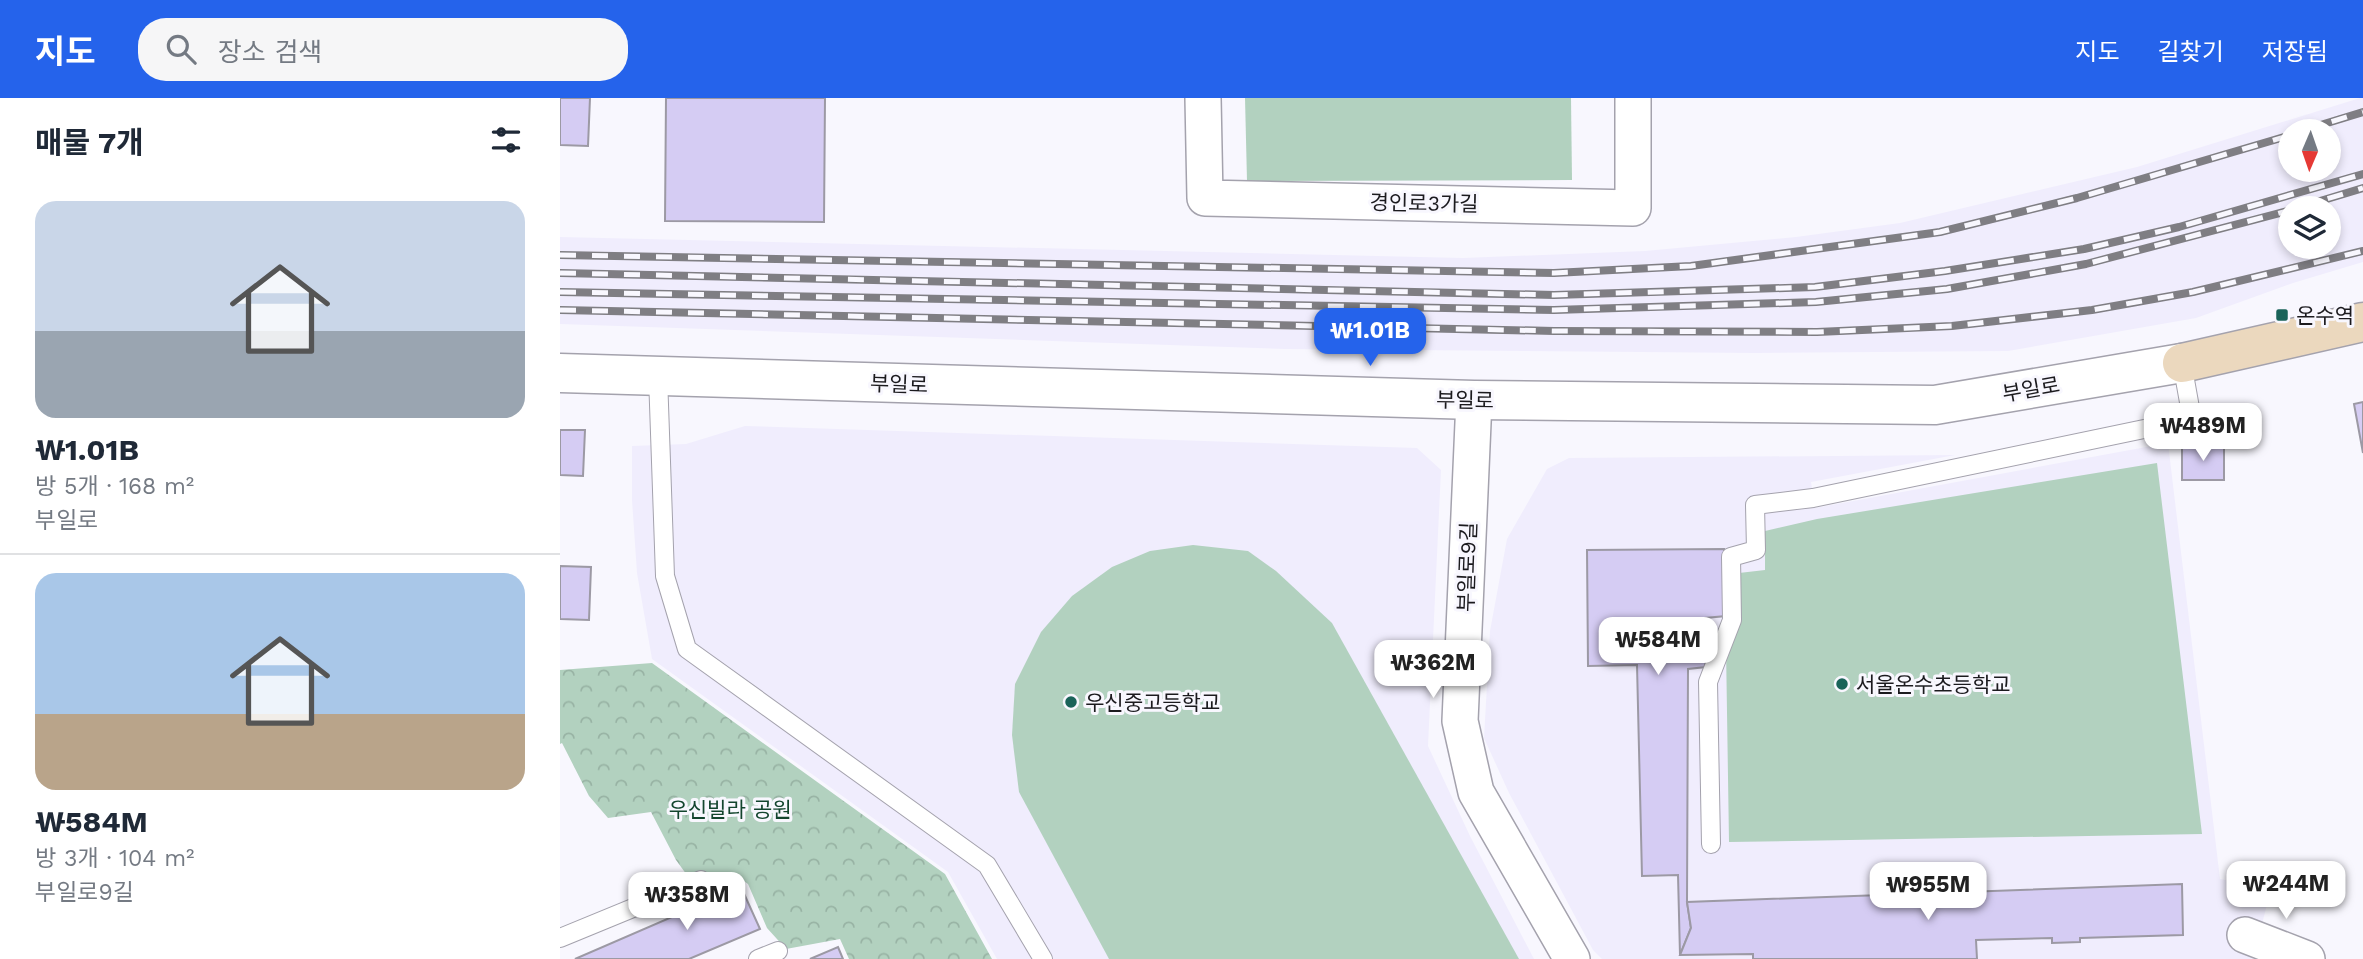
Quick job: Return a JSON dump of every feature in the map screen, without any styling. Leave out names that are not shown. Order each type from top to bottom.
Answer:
[{"type":"main road","name":"부일로","points":[[2182,363],[2363,323]]},
{"type":"street","name":"경인로3가길","points":[[1203,98],[1205,198],[1633,208],[1633,98]]},
{"type":"street","name":"부일로","points":[[560,373],[1474,400],[1935,405],[2182,363]]},
{"type":"street","name":"부일로9길","points":[[1474,400],[1460,721],[1476,792],[1572,959]]},
{"type":"street","points":[[2245,935],[2307,959]]},
{"type":"lane","points":[[1711,844],[1708,682],[1732,620],[1731,557],[1756,550],[1755,505],[1813,498],[2192,419],[2182,363]]},
{"type":"lane","points":[[658,376],[665,576],[687,649],[987,865],[1043,959]]},
{"type":"lane","points":[[560,938],[701,880]]},
{"type":"lane","points":[[758,959],[778,951]]},
{"type":"shaded area","points":[[2363,98],[2363,262],[2293,283],[2196,318],[2008,351],[1756,353],[1285,349],[560,324],[560,237],[1463,258],[1645,251],[1796,237],[1900,223],[2137,167],[2278,123],[2278,182],[2342,182],[2342,119],[2292,119]]},
{"type":"shaded area","name":"우신중고등학교","points":[[745,426],[1417,448],[1441,470],[1428,746],[1470,836],[1534,959],[997,959],[948,872],[652,659],[637,573],[632,500],[632,446],[686,444]]},
{"type":"shaded area","name":"서울온수초등학교","points":[[2168,443],[2220,879],[2271,889],[2253,959],[1602,959],[1593,950],[1509,793],[1484,738],[1490,631],[1507,539],[1547,469],[1569,458],[1955,455],[1811,482],[1815,508]]},
{"type":"green space","points":[[1245,98],[1571,98],[1572,180],[1247,181]]},
{"type":"green space","points":[[2157,463],[2202,834],[1729,842],[1726,647],[1737,632],[1739,573],[1765,570],[1765,531],[1817,519]]},
{"type":"green space","points":[[1193,545],[1248,551],[1276,571],[1332,623],[1519,959],[1109,959],[1019,792],[1012,735],[1015,684],[1041,632],[1072,596],[1112,567],[1150,551]]},
{"type":"green space","name":"우신빌라 공원","points":[[652,663],[945,874],[992,959],[849,959],[840,939],[786,949],[767,928],[748,884],[741,879],[697,889],[676,860],[651,812],[608,818],[589,796],[562,743],[560,744],[560,670]]},
{"type":"building","points":[[560,98],[590,98],[588,146],[560,145]]},
{"type":"building","points":[[666,98],[825,98],[824,222],[665,221]]},
{"type":"building","points":[[2363,402],[2363,453],[2354,404]]},
{"type":"building","points":[[560,430],[585,430],[583,476],[560,475]]},
{"type":"building","points":[[2182,446],[2224,446],[2224,480],[2182,480]]},
{"type":"building","points":[[1724,549],[1726,616],[1705,618],[1706,667],[1688,669],[1687,902],[1691,928],[1680,955],[1678,875],[1642,876],[1637,665],[1588,666],[1587,550]]},
{"type":"building","points":[[560,566],[591,567],[589,620],[560,619]]},
{"type":"building","points":[[2182,884],[2183,935],[2080,938],[2080,942],[2052,943],[2052,938],[1976,940],[1977,959],[1753,959],[1753,954],[1680,955],[1691,928],[1687,902]]},
{"type":"building","points":[[741,887],[760,929],[689,959],[575,959]]},
{"type":"building","points":[[838,947],[843,959],[810,959]]},
{"type":"railway","points":[[2340,119],[2363,112]]},
{"type":"railway","points":[[560,255],[1554,273],[1691,266],[1940,232],[2077,198],[2278,139]]},
{"type":"railway","points":[[560,273],[1554,295],[1815,287],[1945,271],[2084,249],[2179,227],[2363,174]]},
{"type":"railway","points":[[2337,196],[2363,188]]},
{"type":"railway","points":[[560,292],[1554,310],[1816,302],[1947,289],[2086,264],[2278,213]]},
{"type":"railway","points":[[560,310],[1554,331],[1817,332],[1952,326],[2092,310],[2193,292],[2363,251]]},
{"type":"place","name":"온수역","points":[[2282,315]]},
{"type":"place","name":"서울온수초등학교","points":[[1842,684]]},
{"type":"place","name":"우신중고등학교","points":[[1071,702]]}]
